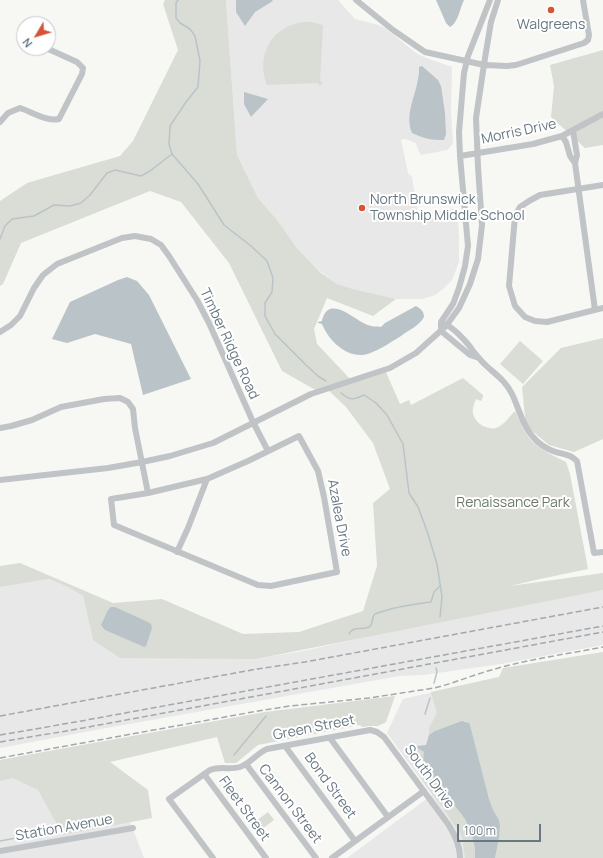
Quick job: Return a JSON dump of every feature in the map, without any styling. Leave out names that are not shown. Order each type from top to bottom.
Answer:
[{"type":"street","points":[[356,0],[393,30],[425,52],[484,66],[516,65],[584,43],[588,40],[589,35],[583,0]]},
{"type":"street","points":[[479,358],[470,355],[441,331],[440,322],[453,304],[465,266],[468,246],[459,132],[464,73],[466,62],[476,33],[490,0]]},
{"type":"street","points":[[0,480],[108,468],[170,456],[213,443],[311,394],[390,368],[416,354],[441,331],[459,308],[470,284],[478,258],[482,226],[476,118],[491,22],[498,0]]},
{"type":"street","points":[[0,122],[8,113],[20,108],[48,119],[59,119],[82,74],[83,68],[77,62],[56,53]]},
{"type":"street","name":"Morris Drive","points":[[460,156],[533,144],[562,136],[603,114]]},
{"type":"street","points":[[573,131],[577,155],[575,163],[578,188],[595,310]]},
{"type":"street","points":[[562,136],[566,142],[570,156],[575,163]]},
{"type":"street","points":[[603,185],[540,195],[520,208],[515,216],[509,286],[515,306],[525,317],[535,321],[547,322],[603,308]]},
{"type":"street","name":"Timber Ridge Road","points":[[0,332],[11,325],[20,316],[34,288],[43,275],[57,264],[122,238],[135,236],[151,239],[161,245],[197,300],[209,323],[253,422]]},
{"type":"street","points":[[440,322],[450,326],[479,358],[501,378],[511,392],[525,426],[533,438],[542,446],[573,457],[577,461],[594,553],[603,552]]},
{"type":"street","points":[[0,428],[32,420],[61,407],[104,399],[120,398],[128,402],[133,409],[148,493]]},
{"type":"street","points":[[253,422],[268,451]]},
{"type":"street","name":"Azalea Drive","points":[[300,436],[318,471],[324,496],[337,572],[272,586],[258,585],[114,525],[112,499],[148,493],[207,479],[300,436]]},
{"type":"street","points":[[177,552],[207,479]]},
{"type":"street","name":"Green Street","points":[[213,858],[169,799],[210,770],[217,768],[238,767],[246,764],[264,750],[367,731],[375,731],[382,735]]},
{"type":"street","name":"South Drive","points":[[382,735],[448,824],[458,845],[460,858]]},
{"type":"street","points":[[330,738],[388,817]]},
{"type":"street","name":"Bond Street","points":[[286,746],[355,841]]},
{"type":"street","name":"Cannon Street","points":[[246,764],[316,858]]},
{"type":"street","name":"Fleet Street","points":[[204,774],[266,858]]},
{"type":"street","points":[[332,858],[424,791]]},
{"type":"street","name":"Station Avenue","points":[[0,851],[133,828]]},
{"type":"shaded area","points":[[226,0],[338,0],[355,19],[385,28],[416,53],[452,67],[451,112],[453,142],[451,146],[447,150],[421,155],[416,143],[405,139],[401,140],[408,173],[412,177],[418,216],[456,208],[458,217],[459,262],[452,280],[435,295],[423,299],[396,299],[337,284],[321,272],[296,247],[278,221],[258,198],[237,155]]},
{"type":"shaded area","points":[[236,0],[273,1],[255,12],[245,26],[236,12]]},
{"type":"shaded area","points":[[436,0],[464,0],[457,19],[450,27],[446,23]]},
{"type":"shaded area","points":[[422,66],[438,80],[441,86],[445,113],[446,134],[444,140],[427,139],[412,133],[409,117],[419,76],[419,67]]},
{"type":"shaded area","points":[[244,92],[268,99],[251,117],[244,104]]},
{"type":"shaded area","points":[[127,277],[137,281],[149,295],[191,379],[143,395],[131,344],[95,334],[67,343],[52,339],[70,302]]},
{"type":"shaded area","points":[[416,306],[422,310],[424,317],[414,328],[382,347],[362,355],[355,355],[343,350],[328,335],[322,324],[318,323],[322,321],[328,310],[339,309],[370,326],[381,327],[385,323]]},
{"type":"shaded area","points":[[49,579],[68,587],[83,596],[93,640],[256,659],[308,650],[395,630],[509,607],[603,590],[603,645],[501,664],[423,675],[399,676],[0,748],[0,587]]},
{"type":"shaded area","points":[[111,607],[115,607],[151,624],[152,628],[146,646],[144,647],[105,630],[101,625]]},
{"type":"shaded area","points":[[499,677],[550,858],[347,858],[432,795],[387,733],[403,699]]},
{"type":"shaded area","points":[[462,721],[469,723],[470,725],[489,799],[499,820],[499,838],[495,858],[475,858],[473,838],[465,819],[427,769],[423,757],[424,752],[417,748],[417,746],[426,745],[429,735],[435,731]]},
{"type":"shaded area","points":[[99,742],[144,858],[0,858],[0,760]]},
{"type":"green space","name":"Renaissance Park","points":[[165,0],[226,0],[237,155],[258,198],[278,221],[296,247],[321,273],[337,284],[396,299],[373,316],[327,298],[314,329],[317,344],[353,382],[385,370],[400,404],[409,400],[411,405],[463,378],[483,395],[481,401],[476,399],[473,410],[474,418],[482,426],[489,428],[499,427],[515,411],[532,442],[543,450],[566,462],[570,474],[588,569],[510,586],[603,573],[603,590],[256,659],[120,658],[93,640],[83,596],[68,587],[49,579],[0,587],[0,566],[20,563],[113,603],[162,599],[243,634],[299,632],[363,611],[377,566],[373,503],[390,489],[373,443],[346,407],[326,388],[319,392],[282,371],[229,263],[181,202],[150,191],[21,243],[3,284],[0,286],[0,201],[27,183],[120,156],[133,141],[178,50],[163,4]]},
{"type":"green space","points":[[305,22],[323,25],[320,81],[323,83],[319,86],[318,83],[267,85],[263,62],[265,52],[270,43],[276,35],[284,29],[294,24]]},
{"type":"green space","points":[[603,50],[603,145],[585,148],[551,117],[554,86],[550,65]]},
{"type":"green space","points":[[603,338],[603,439],[574,452],[549,445],[526,426],[522,387],[561,348]]},
{"type":"green space","points":[[520,341],[543,361],[523,384],[500,364]]},
{"type":"green space","points":[[603,652],[603,858],[495,858],[499,838],[499,820],[489,799],[470,725],[465,721],[435,731],[429,735],[429,728],[437,713],[431,692],[499,677],[503,668]]},
{"type":"green space","points":[[395,696],[386,722],[378,726],[362,727],[360,725],[258,745],[236,763],[225,763],[217,737],[110,762],[148,790],[152,818],[63,835],[38,790],[13,778],[0,781],[0,760],[265,712]]},
{"type":"green space","points":[[417,748],[424,752],[424,763],[427,769],[465,819],[473,838],[475,858],[465,858],[462,837],[423,781]]},
{"type":"green space","points":[[268,812],[274,820],[258,832],[252,824]]},
{"type":"waterway","points":[[178,0],[176,3],[176,18],[180,23],[190,29],[195,36],[200,61],[198,87],[170,126],[169,144],[172,154],[198,184],[224,225],[251,246],[267,261],[273,278],[272,292],[265,303],[265,316],[275,334],[306,365],[326,381]]},
{"type":"waterway","points":[[0,239],[5,226],[12,219],[34,216],[54,205],[70,206],[81,203],[90,195],[107,173],[115,170],[141,176],[172,154]]},
{"type":"waterway","points":[[341,393],[352,399],[364,395],[376,403],[387,415],[403,444],[409,493],[418,507],[437,564],[442,597],[440,617]]},
{"type":"waterway","points":[[349,634],[355,629],[371,626],[374,615],[377,613],[401,606],[431,602],[434,592],[440,586]]},
{"type":"waterway","points":[[434,683],[437,672],[436,668]]},
{"type":"waterway","points":[[425,714],[430,698]]},
{"type":"waterway","points":[[234,755],[266,716]]},
{"type":"waterway","points":[[0,841],[42,833]]},
{"type":"railway","points":[[0,716],[603,607]]},
{"type":"railway","points":[[0,735],[603,626]]},
{"type":"railway","points":[[0,742],[603,632]]},
{"type":"railway","points":[[0,758],[258,711],[290,706],[369,698],[434,688],[508,665],[603,647]]},
{"type":"place","name":"Walgreens","points":[[551,10]]},
{"type":"place","name":"North Brunswick Township Middle School","points":[[362,208]]}]
